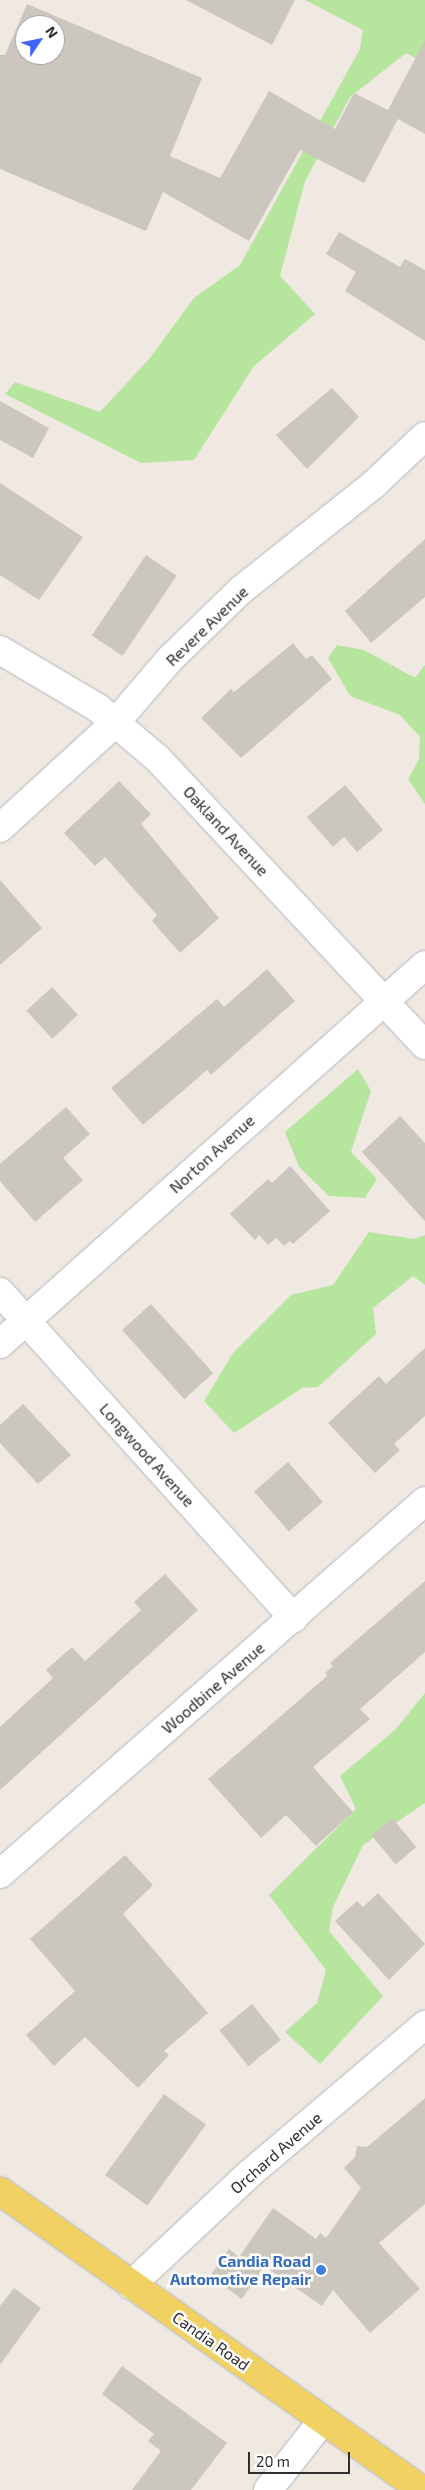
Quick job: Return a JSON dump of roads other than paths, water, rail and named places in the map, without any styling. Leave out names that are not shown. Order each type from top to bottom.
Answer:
[{"type":"main road","name":"Candia Road","points":[[0,2191],[422,2490]]},
{"type":"street","name":"Revere Avenue","points":[[0,828],[116,722],[170,659],[241,590],[373,485],[425,436]]},
{"type":"street","name":"Oakland Avenue","points":[[0,650],[65,687],[116,722],[158,759],[425,1045]]},
{"type":"street","name":"Norton Avenue","points":[[0,1344],[425,965]]},
{"type":"street","name":"Longwood Avenue","points":[[0,1292],[294,1618]]},
{"type":"street","name":"Woodbine Avenue","points":[[0,1874],[294,1618],[425,1501]]},
{"type":"street","name":"Orchard Avenue","points":[[131,2285],[248,2175],[425,2025]]},
{"type":"street","points":[[268,2490],[324,2420]]},
{"type":"place","name":"Candia Road Automotive Repair","points":[[321,2270]]}]
